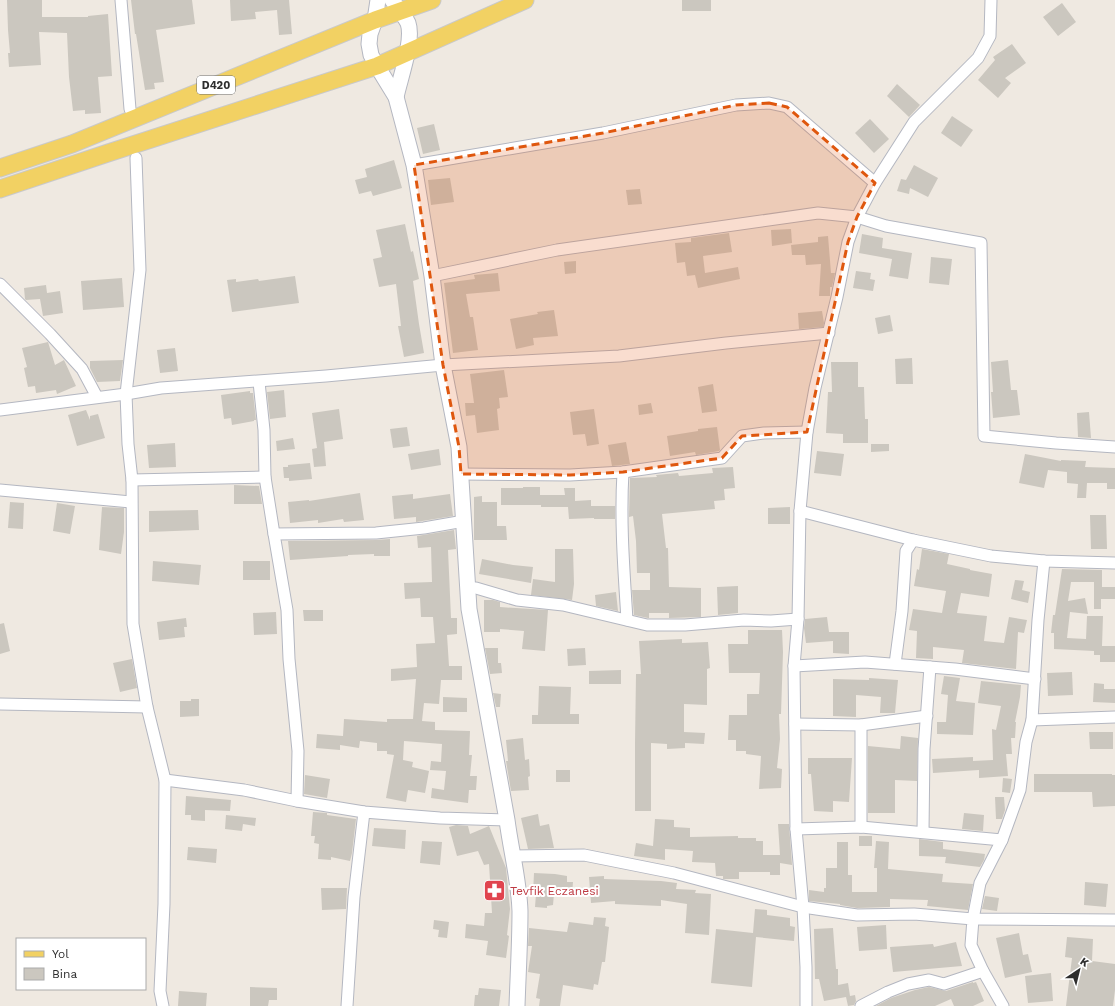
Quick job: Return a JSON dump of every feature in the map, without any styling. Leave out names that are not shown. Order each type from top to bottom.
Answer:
[{"type":"main road","points":[[378,0],[369,44],[371,55],[396,97],[414,165],[432,276],[443,364],[459,446],[469,609],[507,820],[516,874],[520,911],[517,1006]]},
{"type":"main road","name":"D420","points":[[0,168],[72,144],[375,20],[396,6],[432,0]]},
{"type":"main road","points":[[0,189],[108,152],[377,66],[525,0]]},
{"type":"main road","points":[[396,6],[404,16],[409,28],[410,41],[396,97]]},
{"type":"street","points":[[121,0],[130,109]]},
{"type":"street","points":[[806,1006],[804,907],[796,829],[794,666],[798,619],[800,511],[807,432],[848,242],[857,217],[875,183],[914,122],[978,58],[990,36],[991,0]]},
{"type":"street","points":[[414,165],[604,133],[736,105],[769,103],[787,107],[875,183]]},
{"type":"street","points":[[136,158],[140,270],[126,394],[128,444],[132,480],[133,624],[147,706],[165,780],[164,904],[160,991],[163,1006]]},
{"type":"street","points":[[432,276],[556,250],[818,213],[857,217],[886,226],[981,243],[984,436],[1115,447]]},
{"type":"street","points":[[0,284],[50,334],[82,369],[97,397]]},
{"type":"street","points":[[0,410],[126,394],[161,388],[354,374],[443,364],[619,356],[726,343],[829,333]]},
{"type":"street","points":[[259,382],[264,430],[265,477],[287,610],[289,659],[298,751],[297,801]]},
{"type":"street","points":[[461,474],[570,475],[623,472],[722,458],[742,436],[764,433],[807,432]]},
{"type":"street","points":[[623,472],[622,546],[627,620]]},
{"type":"street","points":[[132,480],[265,477]]},
{"type":"street","points":[[0,490],[131,502]]},
{"type":"street","points":[[800,511],[913,540],[991,556],[1044,561],[1115,563]]},
{"type":"street","points":[[274,534],[376,533],[424,528],[464,521]]},
{"type":"street","points":[[895,664],[902,611],[906,551],[913,540]]},
{"type":"street","points":[[1003,1006],[982,971],[971,945],[973,919],[980,882],[1002,840],[1020,790],[1026,742],[1032,720],[1038,620],[1044,561]]},
{"type":"street","points":[[468,588],[476,588],[516,600],[563,605],[647,625],[669,626],[744,620],[771,621],[798,619]]},
{"type":"street","points":[[794,666],[865,662],[930,667],[1035,679]]},
{"type":"street","points":[[923,832],[924,749],[930,667]]},
{"type":"street","points":[[0,704],[147,706]]},
{"type":"street","points":[[795,724],[861,725],[927,716]]},
{"type":"street","points":[[1032,720],[1115,718]]},
{"type":"street","points":[[861,725],[861,827]]},
{"type":"street","points":[[165,780],[244,790],[297,801],[364,812],[440,818],[507,820]]},
{"type":"street","points":[[347,1006],[354,897],[364,812]]},
{"type":"street","points":[[796,829],[861,827],[1002,840]]},
{"type":"street","points":[[512,856],[584,855],[674,873],[804,907],[857,915],[914,914],[973,919],[1115,920]]},
{"type":"street","points":[[860,1006],[908,984],[929,980],[944,984],[982,971]]},
{"type":"highlighted area","points":[[769,103],[787,107],[875,183],[857,217],[848,242],[807,432],[742,436],[722,458],[623,472],[570,475],[461,474],[459,447],[443,365],[414,165],[603,133],[736,105]]},
{"type":"building","points":[[7,0],[42,0],[42,17],[88,17],[108,14],[112,76],[98,77],[101,113],[85,114],[85,110],[73,111],[69,77],[67,33],[39,32],[41,65],[9,67],[8,53],[10,53]]},
{"type":"building","points":[[131,0],[192,0],[195,24],[156,30],[164,82],[154,83],[155,89],[145,90],[135,34]]},
{"type":"building","points":[[230,0],[289,0],[292,34],[279,35],[277,10],[255,12],[256,19],[231,21]]},
{"type":"building","points":[[682,0],[711,0],[711,11],[682,11]]},
{"type":"building","points":[[1062,3],[1076,22],[1058,36],[1043,17]]},
{"type":"building","points":[[1012,44],[1026,63],[1005,78],[1011,83],[998,98],[978,80],[995,60],[993,57]]},
{"type":"building","points":[[897,84],[920,105],[909,117],[887,96]]},
{"type":"building","points":[[952,116],[973,130],[961,147],[941,133]]},
{"type":"building","points":[[870,119],[889,139],[874,153],[855,133]]},
{"type":"building","points":[[434,124],[440,150],[423,154],[417,128]]},
{"type":"building","points":[[394,160],[402,188],[373,196],[371,191],[359,194],[355,180],[367,177],[365,169]]},
{"type":"building","points":[[914,165],[938,178],[928,197],[910,188],[909,194],[897,191],[901,179],[906,180]]},
{"type":"building","points":[[450,178],[454,202],[431,205],[428,180]]},
{"type":"building","points":[[640,189],[642,204],[628,205],[626,190]]},
{"type":"building","points":[[405,224],[419,279],[413,281],[424,353],[404,357],[398,326],[401,326],[396,284],[379,287],[373,259],[382,257],[376,230]]},
{"type":"building","points":[[791,229],[792,243],[772,246],[771,230]]},
{"type":"building","points":[[729,233],[732,252],[703,256],[705,273],[738,267],[740,279],[698,288],[695,275],[687,276],[685,262],[677,263],[675,243],[691,242],[691,238]]},
{"type":"building","points":[[862,234],[883,238],[882,248],[912,253],[908,279],[889,276],[892,259],[859,253]]},
{"type":"building","points":[[828,236],[831,273],[835,273],[832,287],[830,287],[830,296],[819,296],[821,264],[806,265],[805,255],[792,255],[791,245],[818,242],[818,237]]},
{"type":"building","points":[[931,257],[952,259],[949,285],[929,283]]},
{"type":"building","points":[[576,261],[576,273],[565,274],[564,262]]},
{"type":"building","points":[[856,271],[871,273],[870,279],[875,280],[873,291],[853,288]]},
{"type":"building","points":[[498,273],[500,291],[466,294],[470,317],[473,317],[478,350],[453,353],[444,283],[475,279],[474,275]]},
{"type":"building","points":[[295,276],[299,303],[232,312],[227,280],[236,279],[236,282],[258,279],[259,281]]},
{"type":"building","points":[[122,278],[124,307],[83,310],[81,281]]},
{"type":"building","points":[[46,285],[47,293],[60,291],[63,313],[43,316],[40,299],[25,299],[24,288]]},
{"type":"building","points":[[554,310],[558,336],[533,338],[534,345],[516,349],[510,319],[538,314],[537,312]]},
{"type":"building","points":[[822,311],[824,323],[823,327],[799,329],[798,313]]},
{"type":"building","points":[[890,315],[893,331],[878,334],[875,318]]},
{"type":"building","points":[[48,342],[55,365],[64,360],[76,386],[57,394],[56,390],[36,393],[35,386],[28,387],[24,368],[27,367],[22,348]]},
{"type":"building","points":[[175,348],[178,371],[160,373],[157,350]]},
{"type":"building","points":[[912,358],[913,384],[896,384],[895,359]]},
{"type":"building","points":[[123,360],[120,381],[97,382],[90,368],[90,361]]},
{"type":"building","points":[[1008,360],[1011,390],[1017,390],[1020,415],[993,418],[991,362]]},
{"type":"building","points":[[831,362],[858,362],[858,387],[864,387],[865,419],[868,419],[868,443],[843,443],[843,434],[826,433],[828,392],[832,392]]},
{"type":"building","points":[[504,370],[508,397],[499,398],[500,408],[497,409],[499,430],[477,433],[475,415],[466,416],[465,403],[474,403],[470,374]]},
{"type":"building","points":[[713,384],[717,411],[702,413],[698,387]]},
{"type":"building","points":[[284,390],[286,417],[270,419],[267,392]]},
{"type":"building","points":[[250,391],[250,393],[253,393],[256,420],[232,425],[231,418],[224,419],[221,395]]},
{"type":"building","points":[[651,403],[653,413],[639,415],[638,405]]},
{"type":"building","points":[[339,409],[343,439],[324,442],[326,466],[314,467],[312,449],[317,448],[312,413]]},
{"type":"building","points":[[594,409],[599,444],[587,446],[585,434],[573,435],[570,412]]},
{"type":"building","points":[[86,410],[90,420],[90,416],[98,414],[105,438],[77,446],[68,415]]},
{"type":"building","points":[[1089,412],[1091,438],[1078,437],[1077,413]]},
{"type":"building","points":[[407,427],[410,446],[393,448],[390,429]]},
{"type":"building","points":[[717,427],[719,451],[696,455],[695,452],[670,456],[667,436],[698,431],[698,429]]},
{"type":"building","points":[[293,438],[295,449],[277,451],[276,441]]},
{"type":"building","points":[[626,442],[630,464],[612,466],[608,445]]},
{"type":"building","points":[[175,443],[176,467],[149,468],[147,445]]},
{"type":"building","points":[[871,444],[889,444],[889,451],[871,452]]},
{"type":"building","points":[[439,449],[441,465],[411,470],[408,454]]},
{"type":"building","points":[[817,451],[844,454],[841,476],[814,473]]},
{"type":"building","points":[[1025,454],[1061,461],[1086,461],[1085,467],[1115,468],[1115,489],[1107,489],[1107,483],[1087,483],[1086,498],[1077,498],[1078,484],[1067,483],[1067,472],[1048,470],[1044,488],[1019,483]]},
{"type":"building","points":[[310,463],[312,479],[289,481],[289,478],[284,478],[283,467],[288,467],[288,465]]},
{"type":"building","points":[[733,467],[735,488],[724,489],[725,500],[714,501],[715,509],[662,514],[666,548],[668,548],[669,587],[701,588],[701,617],[669,618],[669,613],[649,613],[649,618],[634,615],[632,590],[650,590],[650,573],[637,573],[636,541],[633,516],[629,517],[630,478],[657,477],[656,475],[678,473],[679,476],[713,473],[712,468]]},
{"type":"building","points":[[234,485],[259,486],[262,504],[234,504]]},
{"type":"building","points":[[540,487],[540,495],[565,495],[564,488],[575,488],[575,501],[591,500],[591,506],[615,506],[615,519],[569,519],[568,507],[501,505],[501,488]]},
{"type":"building","points":[[360,493],[364,520],[344,522],[343,519],[318,523],[318,520],[290,523],[288,502],[309,501]]},
{"type":"building","points":[[413,494],[413,499],[450,494],[453,516],[416,522],[416,517],[394,519],[392,496]]},
{"type":"building","points":[[482,496],[482,502],[497,502],[497,526],[506,526],[507,540],[474,540],[474,497]]},
{"type":"building","points":[[10,502],[24,503],[23,529],[8,528]]},
{"type":"building","points":[[57,503],[75,506],[70,534],[53,531]]},
{"type":"building","points":[[102,507],[124,508],[124,532],[121,554],[99,550]]},
{"type":"building","points":[[790,507],[790,524],[768,524],[768,508]]},
{"type":"building","points":[[198,510],[199,530],[149,532],[149,511]]},
{"type":"building","points":[[1090,515],[1106,515],[1107,549],[1091,549]]},
{"type":"building","points":[[454,530],[456,549],[448,550],[451,618],[457,618],[457,634],[447,635],[449,666],[462,666],[462,680],[441,680],[439,704],[424,703],[422,721],[435,722],[435,730],[470,731],[469,755],[472,755],[470,776],[477,776],[476,790],[469,790],[468,803],[431,798],[432,788],[444,790],[446,771],[430,770],[431,761],[441,762],[442,744],[404,741],[403,760],[413,762],[412,767],[429,771],[425,793],[408,790],[406,802],[386,798],[394,755],[387,754],[387,751],[377,751],[377,743],[360,741],[359,748],[340,745],[340,750],[316,748],[317,734],[343,736],[344,719],[387,722],[387,719],[413,719],[416,679],[391,681],[391,669],[417,667],[416,644],[435,643],[433,617],[421,617],[420,598],[405,599],[404,583],[432,582],[431,547],[418,548],[417,536]]},
{"type":"building","points":[[390,539],[390,556],[374,556],[374,554],[348,555],[290,560],[288,541]]},
{"type":"building","points":[[555,549],[573,549],[574,584],[572,600],[531,595],[533,579],[555,582]]},
{"type":"building","points":[[922,549],[949,554],[947,564],[992,574],[989,597],[961,593],[957,613],[987,616],[984,641],[1004,643],[1009,617],[1027,620],[1024,633],[1018,632],[1016,669],[962,663],[964,650],[933,647],[933,659],[916,658],[917,631],[909,630],[913,609],[942,613],[946,591],[914,586],[917,569],[919,570]]},
{"type":"building","points":[[482,559],[533,567],[531,583],[479,574]]},
{"type":"building","points":[[153,561],[201,565],[199,585],[152,581]]},
{"type":"building","points":[[243,561],[270,561],[270,580],[243,580]]},
{"type":"building","points":[[1062,569],[1102,570],[1102,587],[1115,587],[1115,599],[1101,599],[1101,609],[1094,609],[1094,582],[1071,582],[1068,601],[1085,598],[1088,614],[1070,612],[1067,638],[1086,639],[1087,616],[1103,616],[1102,646],[1115,646],[1115,662],[1100,662],[1100,655],[1094,655],[1094,651],[1054,649],[1054,633],[1051,633]]},
{"type":"building","points":[[1015,580],[1024,581],[1022,590],[1030,592],[1028,603],[1011,599]]},
{"type":"building","points":[[738,586],[738,613],[718,615],[717,587]]},
{"type":"building","points":[[616,592],[618,611],[596,606],[595,595]]},
{"type":"building","points":[[484,600],[500,602],[500,607],[548,610],[545,651],[522,649],[524,631],[500,629],[500,632],[484,632]]},
{"type":"building","points":[[303,610],[323,610],[323,621],[304,621]]},
{"type":"building","points":[[276,612],[277,634],[254,635],[253,613]]},
{"type":"building","points":[[827,617],[829,632],[849,632],[849,654],[833,653],[833,641],[806,643],[804,628],[805,619]]},
{"type":"building","points":[[186,618],[187,627],[184,627],[185,637],[159,640],[157,622]]},
{"type":"building","points":[[4,623],[10,651],[0,654],[0,624]]},
{"type":"building","points":[[748,630],[782,630],[783,652],[781,714],[779,714],[780,739],[777,768],[782,769],[781,788],[759,789],[761,756],[746,754],[746,751],[736,751],[736,740],[728,740],[729,715],[747,715],[747,694],[759,694],[760,673],[729,673],[728,644],[748,644]]},
{"type":"building","points":[[682,639],[682,643],[708,642],[710,668],[707,669],[707,705],[684,704],[684,732],[705,733],[704,744],[685,743],[685,748],[667,749],[667,744],[651,743],[651,811],[635,811],[636,674],[641,674],[639,641]]},
{"type":"building","points":[[485,648],[498,648],[498,663],[501,663],[502,673],[490,674]]},
{"type":"building","points":[[585,648],[586,665],[568,666],[567,649]]},
{"type":"building","points":[[132,659],[137,688],[120,692],[113,663]]},
{"type":"building","points":[[621,670],[621,684],[589,684],[589,671]]},
{"type":"building","points":[[1072,672],[1073,695],[1048,696],[1047,673]]},
{"type":"building","points":[[944,676],[960,678],[956,701],[975,703],[973,735],[937,734],[937,722],[946,722],[948,695],[941,694]]},
{"type":"building","points":[[869,678],[898,680],[895,713],[880,713],[881,697],[856,695],[856,717],[833,716],[833,679],[869,680]]},
{"type":"building","points":[[981,681],[1021,685],[1015,722],[1015,738],[1011,738],[1012,754],[1006,754],[1008,776],[979,778],[979,770],[933,773],[932,759],[973,757],[973,761],[993,760],[992,729],[996,730],[1001,706],[978,703]]},
{"type":"building","points":[[1094,683],[1104,684],[1104,689],[1115,689],[1115,703],[1093,702]]},
{"type":"building","points":[[539,686],[571,687],[570,714],[579,714],[579,724],[532,724],[532,715],[538,715]]},
{"type":"building","points":[[493,693],[501,694],[500,707],[496,707]]},
{"type":"building","points":[[443,697],[467,698],[467,712],[443,712]]},
{"type":"building","points":[[191,699],[199,699],[199,716],[180,717],[180,701],[191,701]]},
{"type":"building","points":[[1089,732],[1113,732],[1113,749],[1090,749]]},
{"type":"building","points":[[901,736],[918,738],[917,781],[895,780],[895,813],[868,813],[868,746],[900,749]]},
{"type":"building","points":[[523,738],[525,760],[529,759],[529,790],[511,791],[506,761],[508,761],[506,740]]},
{"type":"building","points":[[808,758],[852,758],[849,802],[833,801],[833,812],[814,811],[811,774],[808,774]]},
{"type":"building","points":[[556,770],[570,770],[570,782],[556,782]]},
{"type":"building","points":[[1034,774],[1115,775],[1115,806],[1093,807],[1092,792],[1034,792]]},
{"type":"building","points":[[305,775],[330,779],[327,798],[304,794]]},
{"type":"building","points":[[1003,778],[1012,779],[1010,793],[1002,792]]},
{"type":"building","points":[[186,796],[231,800],[230,811],[205,810],[205,821],[191,820],[191,815],[185,815]]},
{"type":"building","points":[[995,797],[1004,797],[1005,810],[1002,819],[996,819]]},
{"type":"building","points":[[313,812],[327,813],[327,815],[356,819],[350,861],[331,857],[331,860],[318,859],[319,844],[314,843],[315,836],[311,836]]},
{"type":"building","points":[[964,813],[984,815],[983,831],[962,829]]},
{"type":"building","points":[[538,814],[540,826],[549,824],[554,848],[528,849],[521,818]]},
{"type":"building","points":[[226,815],[256,818],[255,826],[243,824],[242,831],[225,829]]},
{"type":"building","points":[[655,819],[674,820],[674,827],[690,828],[690,837],[738,836],[738,838],[756,838],[756,841],[763,841],[763,855],[780,855],[778,824],[789,824],[792,865],[780,863],[780,875],[770,875],[770,872],[739,872],[739,879],[723,879],[723,876],[716,876],[715,863],[692,862],[693,851],[665,849],[665,860],[634,856],[636,843],[653,846]]},
{"type":"building","points":[[456,825],[468,826],[470,834],[489,826],[506,868],[510,909],[507,935],[509,936],[506,958],[486,955],[488,941],[465,938],[466,924],[484,926],[485,913],[492,913],[489,864],[484,865],[478,851],[457,856],[449,827]]},
{"type":"building","points":[[374,828],[406,830],[405,849],[372,846]]},
{"type":"building","points":[[859,836],[872,836],[872,846],[859,846]]},
{"type":"building","points":[[919,839],[943,842],[943,849],[985,854],[984,860],[980,867],[945,863],[946,857],[919,856]]},
{"type":"building","points":[[422,841],[442,842],[440,865],[420,863]]},
{"type":"building","points":[[876,841],[889,842],[888,869],[943,874],[942,882],[973,884],[968,910],[927,906],[928,900],[890,899],[890,907],[857,908],[840,904],[809,901],[809,890],[824,892],[824,888],[826,888],[826,868],[837,868],[837,842],[848,842],[848,875],[852,875],[852,892],[877,892],[877,868],[874,868]]},
{"type":"building","points":[[188,847],[217,849],[216,863],[187,860]]},
{"type":"building","points":[[534,873],[567,876],[567,882],[573,882],[572,895],[554,894],[553,905],[547,906],[547,908],[535,907],[536,894],[533,894]]},
{"type":"building","points":[[604,876],[604,879],[677,883],[676,889],[696,890],[695,893],[711,894],[709,935],[685,933],[687,904],[661,900],[661,906],[615,904],[615,901],[591,903],[589,877]]},
{"type":"building","points":[[1085,882],[1108,884],[1106,907],[1084,905]]},
{"type":"building","points":[[321,888],[347,888],[346,909],[322,910]]},
{"type":"building","points":[[985,896],[999,898],[997,911],[982,909]]},
{"type":"building","points":[[755,909],[767,910],[767,915],[790,918],[790,926],[795,927],[794,941],[756,937],[752,987],[711,983],[716,929],[753,933]]},
{"type":"building","points":[[594,917],[606,918],[605,926],[609,927],[605,962],[602,962],[598,985],[594,984],[593,990],[563,985],[560,1006],[539,1006],[540,999],[536,998],[540,974],[528,972],[532,946],[528,946],[529,928],[567,932],[569,922],[593,925]]},
{"type":"building","points":[[434,920],[449,922],[447,938],[438,937],[439,930],[433,929]]},
{"type":"building","points":[[886,925],[887,949],[859,951],[857,927]]},
{"type":"building","points":[[833,928],[836,969],[838,969],[838,985],[848,983],[850,996],[855,995],[856,1001],[854,1005],[848,1006],[846,997],[824,1001],[819,979],[815,979],[814,929]]},
{"type":"building","points":[[1019,933],[1023,955],[1028,954],[1032,972],[1005,978],[996,938]]},
{"type":"building","points":[[1067,937],[1093,939],[1092,961],[1115,964],[1115,990],[1113,1006],[1066,1006],[1072,958],[1065,957]]},
{"type":"building","points":[[956,942],[962,966],[893,972],[890,947],[933,944],[934,947]]},
{"type":"building","points":[[1051,973],[1053,1001],[1028,1003],[1025,976]]},
{"type":"building","points":[[976,982],[984,1001],[973,1006],[954,1006],[951,999],[935,1006],[876,1006],[891,998],[915,990],[929,987],[946,991]]},
{"type":"building","points":[[250,987],[277,988],[277,1000],[269,1000],[268,1006],[250,1006]]},
{"type":"building","points":[[479,988],[501,990],[499,1006],[474,1006],[475,995],[478,995]]},
{"type":"building","points":[[179,991],[207,993],[206,1006],[178,1006]]},
{"type":"place","name":"Tevfik Eczanesi","points":[[494,891]]}]
